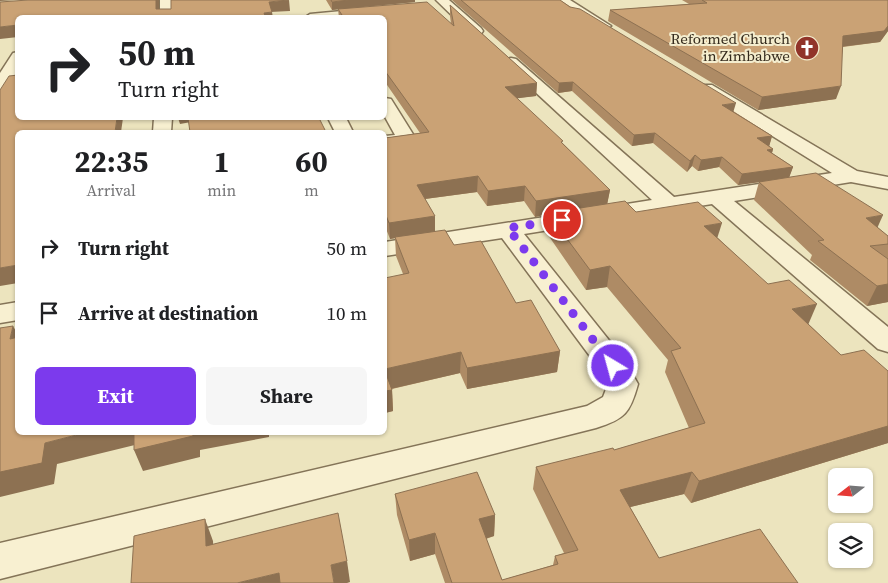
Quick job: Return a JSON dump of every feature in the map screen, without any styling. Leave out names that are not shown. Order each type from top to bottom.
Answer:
[{"type":"street","points":[[166,0],[166,15]]},
{"type":"street","points":[[562,0],[622,36]]},
{"type":"street","points":[[439,4],[496,48],[668,204]]},
{"type":"street","points":[[348,15],[389,10]]},
{"type":"street","points":[[0,86],[15,47]]},
{"type":"street","points":[[690,78],[851,176]]},
{"type":"street","points":[[387,106],[407,139],[387,142]]},
{"type":"street","points":[[387,249],[508,228],[851,176],[888,183]]},
{"type":"street","points":[[715,196],[888,342]]},
{"type":"street","points":[[0,561],[596,416],[618,404],[623,384],[613,366],[508,228]]},
{"type":"street","points":[[0,314],[15,312]]},
{"type":"building","points":[[28,0],[156,0],[156,9],[171,9],[171,0],[288,0],[269,2],[272,12],[264,13],[265,15],[15,15],[15,25],[0,27],[0,2]]},
{"type":"building","points":[[331,0],[349,0],[332,2]]},
{"type":"building","points":[[461,0],[560,0],[570,7],[580,9],[736,103],[722,105],[772,136],[757,138],[773,149],[767,150],[793,167],[742,174],[722,157],[701,160],[695,155],[690,161],[655,133],[634,135],[573,82],[559,83]]},
{"type":"building","points":[[702,0],[888,0],[888,26],[884,31],[843,36],[841,86],[762,97],[610,10],[707,3]]},
{"type":"building","points":[[427,2],[454,26],[450,5],[537,83],[505,87],[563,141],[561,142],[610,190],[536,201],[525,186],[488,191],[478,176],[417,185],[435,216],[389,223],[387,218],[387,138],[429,132],[387,74],[387,15],[342,15],[338,9]]},
{"type":"building","points":[[15,75],[15,120],[117,120],[115,130],[15,130],[15,266],[0,268],[0,90],[9,76]]},
{"type":"building","points":[[188,120],[320,120],[325,130],[190,130]]},
{"type":"building","points":[[816,173],[883,215],[866,218],[888,236],[888,244],[870,246],[888,259],[888,284],[877,286],[818,241],[824,240],[759,182]]},
{"type":"building","points":[[625,201],[636,212],[698,202],[722,223],[704,226],[768,284],[789,280],[817,304],[792,309],[841,355],[864,350],[888,371],[888,426],[699,481],[692,472],[620,490],[659,558],[760,529],[798,583],[452,583],[435,533],[409,540],[395,494],[477,472],[495,515],[479,519],[502,580],[558,564],[555,556],[578,550],[536,467],[613,448],[614,450],[705,423],[671,351],[681,348],[610,266],[590,270],[548,213]]},
{"type":"building","points":[[445,230],[454,245],[481,241],[516,303],[531,300],[560,351],[467,368],[461,352],[387,369],[387,278],[409,273],[395,237]]},
{"type":"building","points":[[13,326],[10,339],[15,338],[15,435],[76,435],[45,443],[42,463],[0,472],[0,328]]},
{"type":"building","points":[[387,376],[392,390],[387,391]]},
{"type":"building","points":[[134,435],[193,435],[193,436],[134,450]]},
{"type":"building","points":[[338,513],[347,561],[331,565],[334,583],[280,583],[279,573],[237,583],[131,583],[134,536],[205,519],[206,546]]},
{"type":"place","name":"Reformed Church in Zimbabwe","points":[[807,48]]},
{"type":"route","points":[[562,220],[508,228],[613,366]]}]
